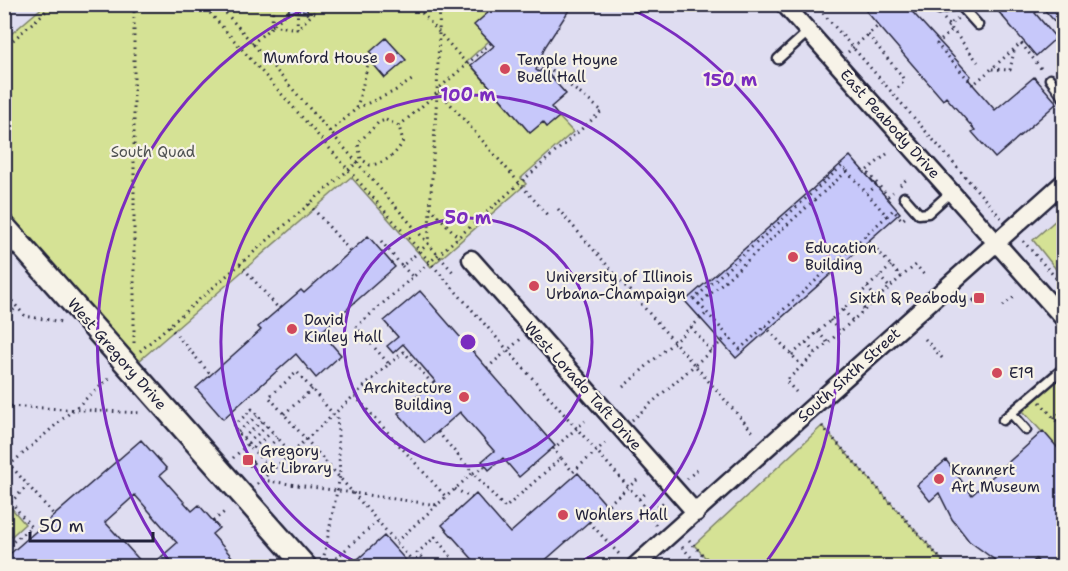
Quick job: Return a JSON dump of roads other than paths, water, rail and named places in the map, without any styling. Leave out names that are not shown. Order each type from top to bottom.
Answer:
[{"type":"street","name":"East Peabody Drive","points":[[784,4],[1064,319]]},
{"type":"street","name":"South Sixth Street","points":[[635,567],[1064,182]]},
{"type":"street","name":"West Gregory Drive","points":[[4,226],[230,482],[314,564]]},
{"type":"street","name":"West Lorado Taft Drive","points":[[471,259],[696,513]]},
{"type":"lane","points":[[935,4],[939,9],[960,5],[978,25]]},
{"type":"lane","points":[[778,59],[808,32]]},
{"type":"lane","points":[[1050,79],[1064,98]]},
{"type":"lane","points":[[904,197],[919,214],[928,213],[951,192]]},
{"type":"lane","points":[[1003,420],[1064,368]]},
{"type":"lane","points":[[1011,413],[1026,430]]},
{"type":"place","name":"Mumford House","points":[[390,58]]},
{"type":"place","name":"Temple Hoyne Buell Hall","points":[[505,69]]},
{"type":"place","name":"Education Building","points":[[793,257]]},
{"type":"place","name":"University of Illinois Urbana-Champaign","points":[[534,286]]},
{"type":"place","name":"Sixth & Peabody","points":[[979,298]]},
{"type":"place","name":"David Kinley Hall","points":[[292,329]]},
{"type":"place","name":"E19","points":[[997,373]]},
{"type":"place","name":"Architecture Building","points":[[464,397]]},
{"type":"place","name":"Gregory at Library","points":[[248,460]]},
{"type":"place","name":"Krannert Art Museum","points":[[939,479]]},
{"type":"place","name":"Wohlers Hall","points":[[563,515]]},
{"type":"park label","name":"South Quad","points":[[153,152]]}]
